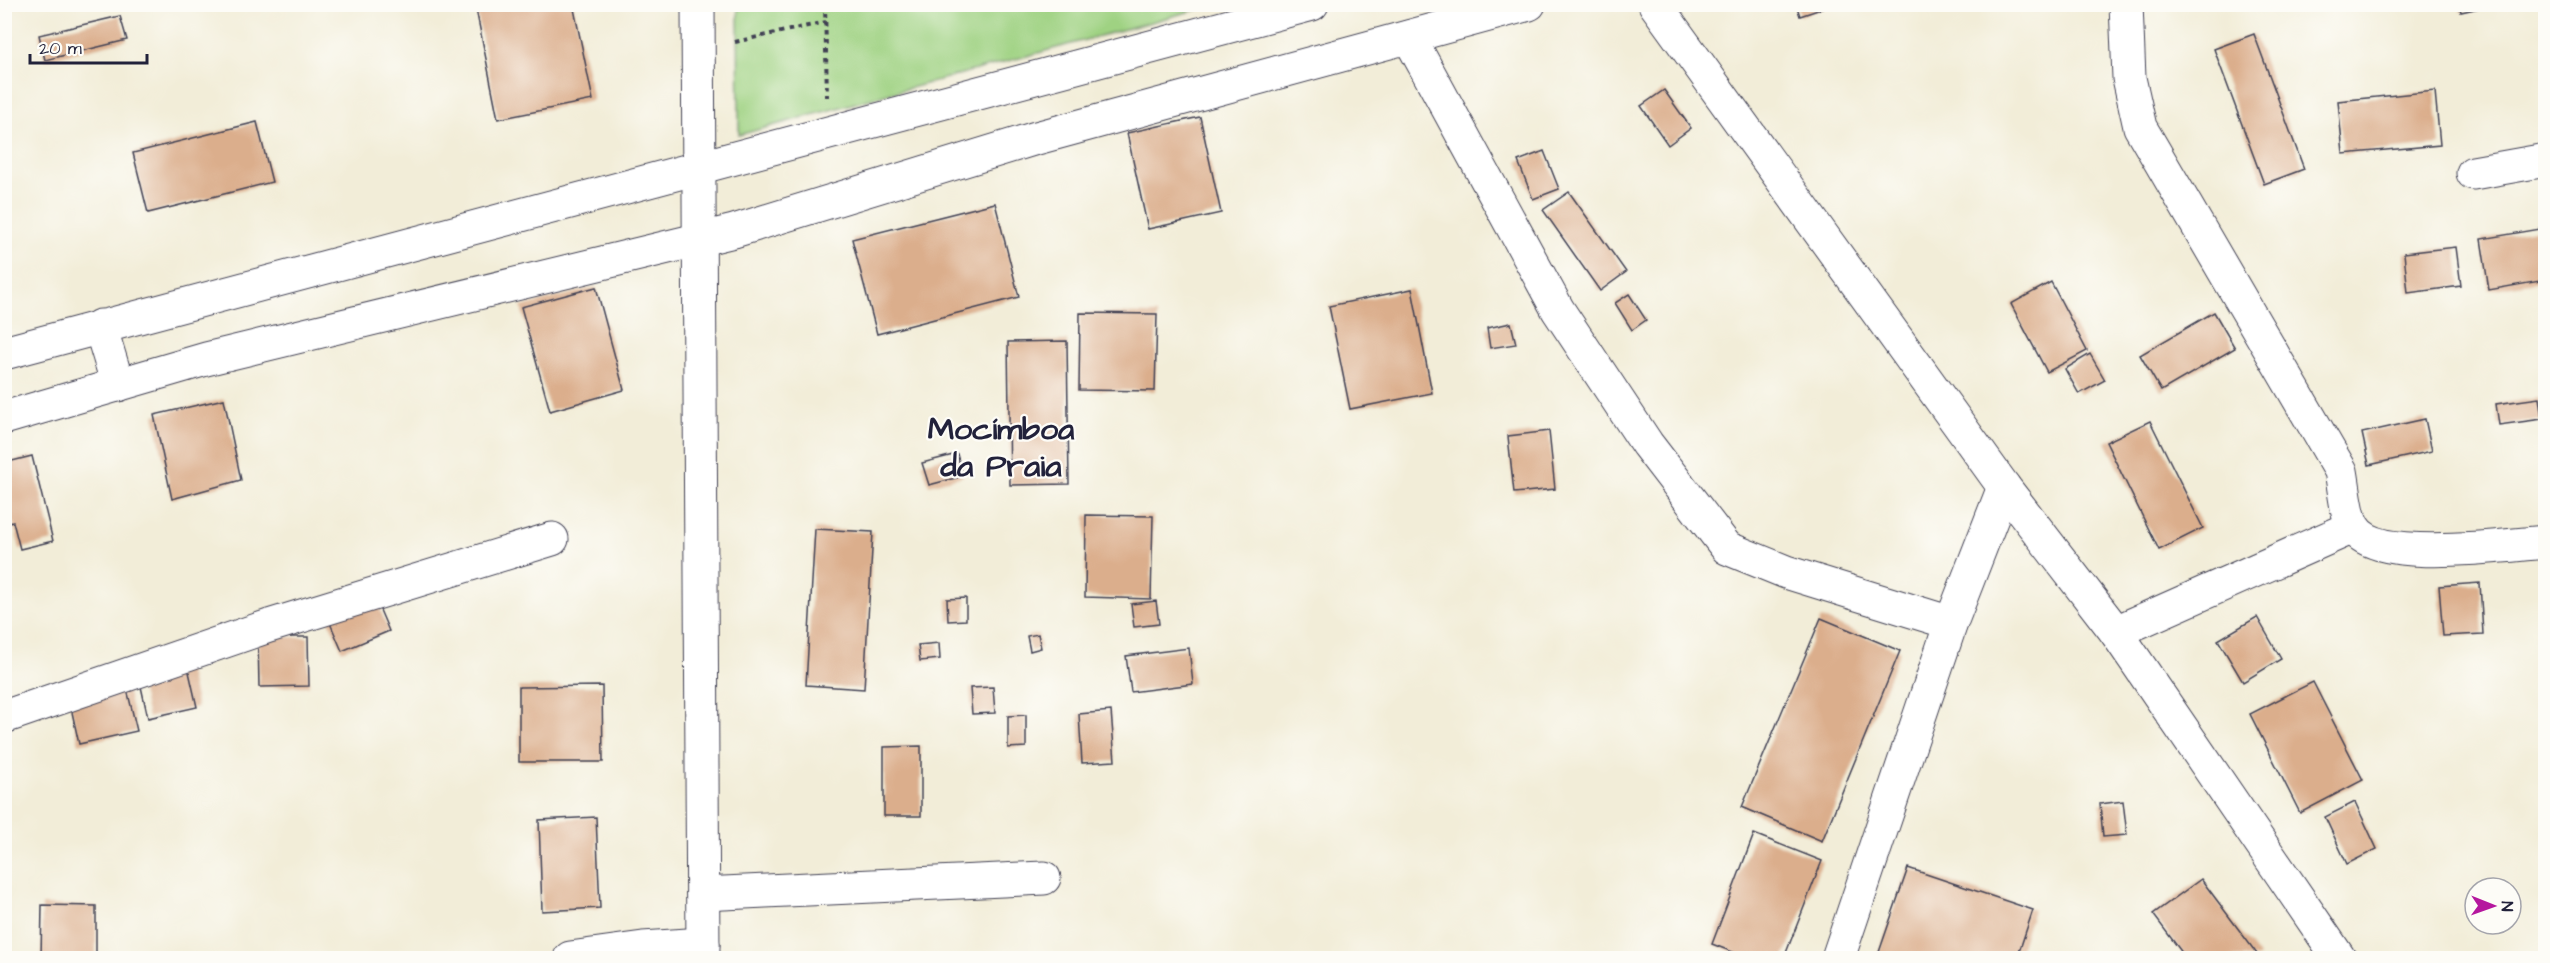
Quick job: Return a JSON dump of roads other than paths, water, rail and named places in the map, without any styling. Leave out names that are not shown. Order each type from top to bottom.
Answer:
[{"type":"street","points":[[570,958],[643,948],[703,951],[698,4]]},
{"type":"street","points":[[4,353],[1312,4]]},
{"type":"street","points":[[4,418],[206,359],[745,228],[1033,139],[1529,4]]},
{"type":"street","points":[[1655,4],[2004,487],[2116,632],[2339,958]]},
{"type":"street","points":[[2126,4],[2129,78],[2140,127],[2341,471],[2353,527],[2367,540],[2389,548],[2457,550],[2546,542]]},
{"type":"street","points":[[1409,37],[1558,310],[1647,444],[1727,548],[1786,572],[1951,623]]},
{"type":"street","points":[[2473,173],[2546,160]]},
{"type":"street","points":[[100,326],[118,385]]},
{"type":"street","points":[[1838,958],[1951,623],[2004,487]]},
{"type":"street","points":[[2116,632],[2353,527]]},
{"type":"street","points":[[4,717],[269,626],[552,539]]},
{"type":"street","points":[[703,894],[1044,878]]},
{"type":"district","name":"Mocímboa da Praia","points":[[1001,448]]}]
